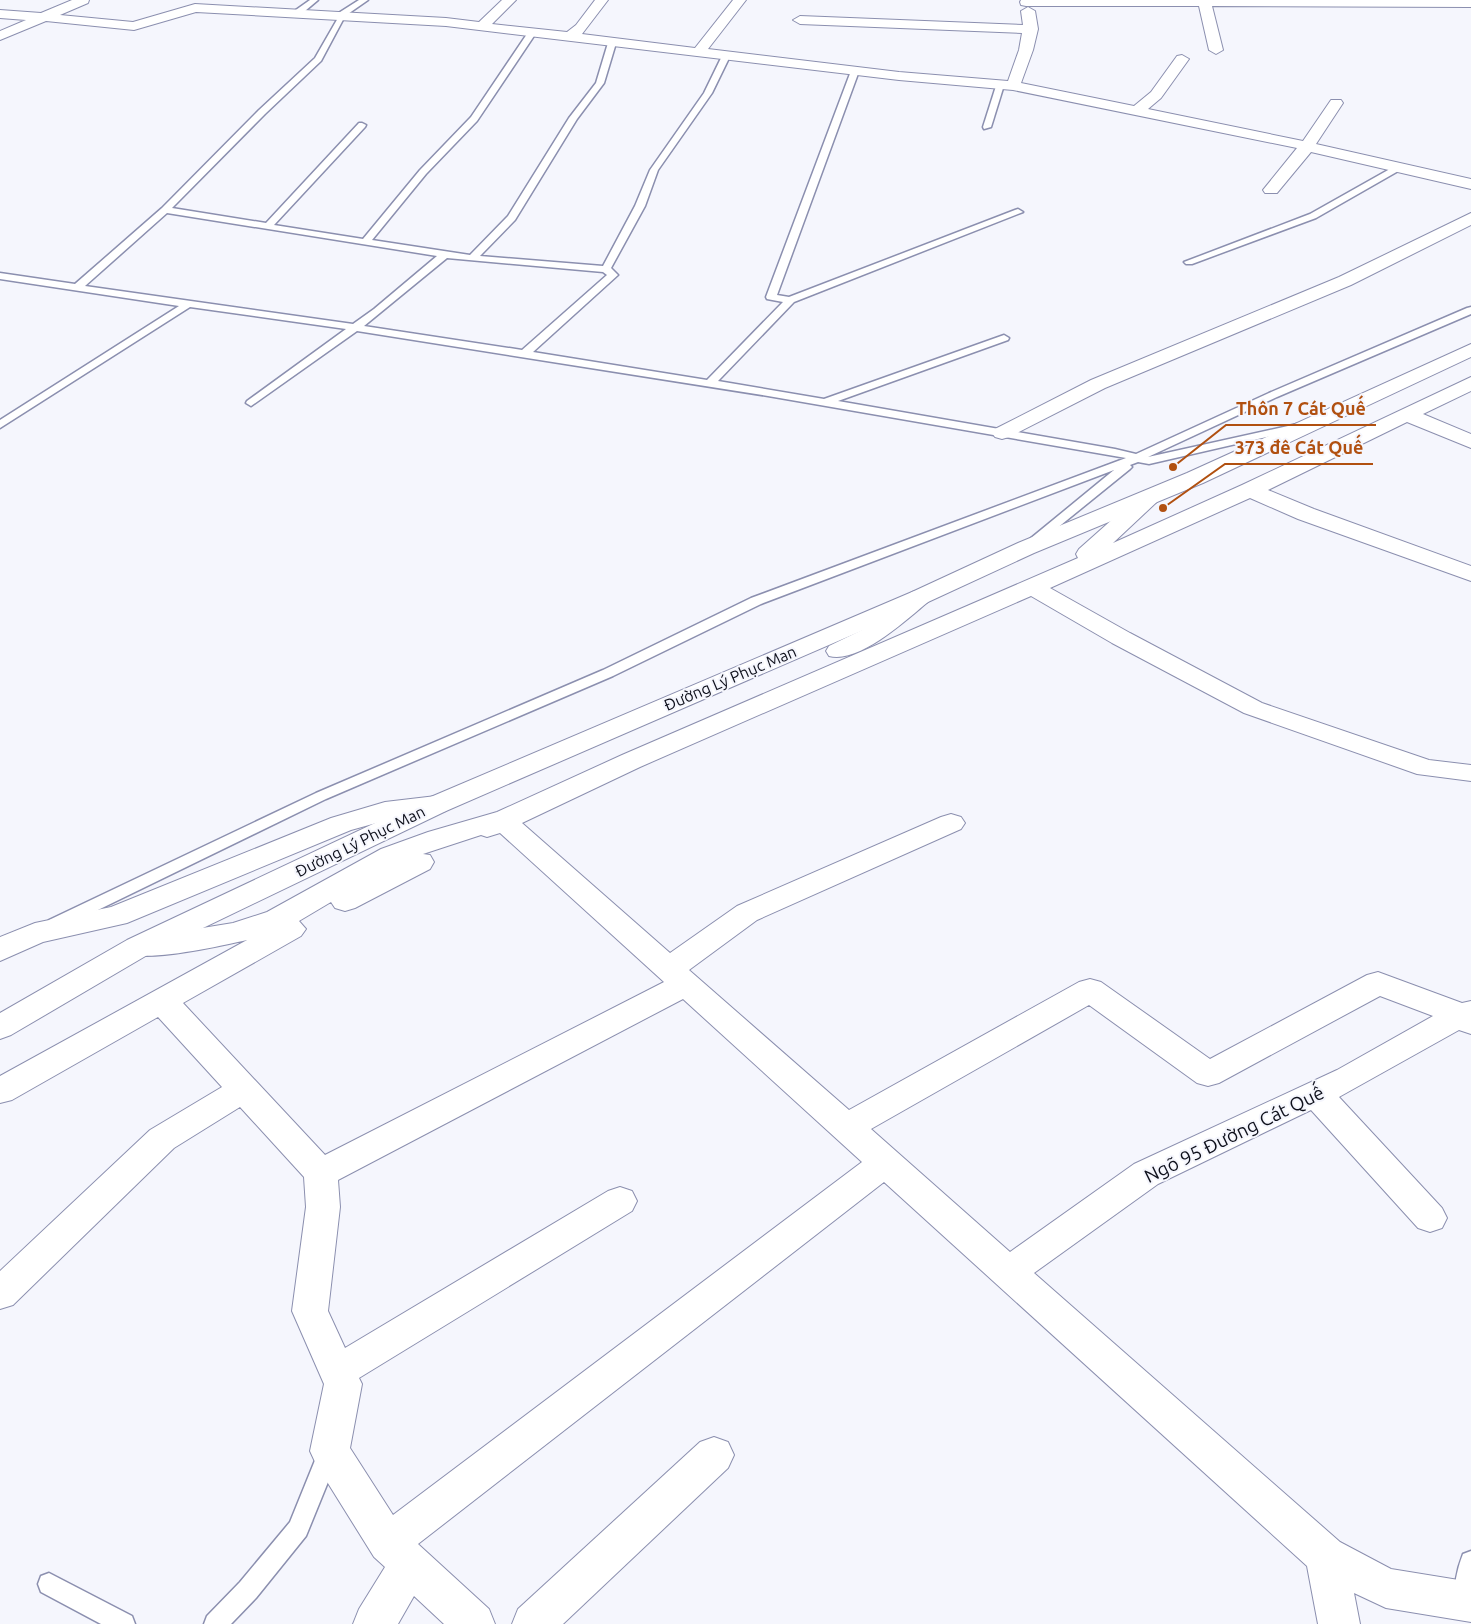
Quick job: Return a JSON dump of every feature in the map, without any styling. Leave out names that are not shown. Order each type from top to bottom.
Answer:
[{"type":"street","points":[[0,36],[83,0]]},
{"type":"street","points":[[211,9],[225,0]]},
{"type":"street","points":[[482,26],[510,0]]},
{"type":"street","points":[[569,38],[580,28],[602,0]]},
{"type":"street","points":[[698,53],[740,0]]},
{"type":"street","points":[[1007,86],[1029,44],[1031,30],[1026,1],[1471,3]]},
{"type":"street","points":[[1204,2],[1216,50]]},
{"type":"street","points":[[0,14],[134,26],[195,8],[446,22],[855,71],[1007,86],[1138,110],[1471,184]]},
{"type":"street","points":[[800,20],[1031,30]]},
{"type":"street","points":[[1138,110],[1156,95],[1182,59]]},
{"type":"street","points":[[1271,190],[1306,146],[1336,103]]},
{"type":"street","points":[[1002,433],[1098,384],[1345,281],[1471,218]]},
{"type":"street","name":"Đường Lý Phục Man","points":[[0,1027],[138,947],[436,805],[920,597],[1026,548],[1150,498],[1471,350]]},
{"type":"street","points":[[0,1091],[279,935],[502,820],[631,761],[1069,571],[1250,490],[1471,383]]},
{"type":"street","points":[[1406,414],[1471,442]]},
{"type":"street","points":[[1250,490],[1306,514],[1471,574]]},
{"type":"street","points":[[1069,571],[1150,498]]},
{"type":"street","points":[[1032,586],[1121,638],[1253,708],[1426,768],[1471,773]]},
{"type":"street","points":[[536,804],[655,737],[785,678],[871,635],[920,597]]},
{"type":"street","points":[[0,950],[35,933],[117,916],[341,824],[385,810],[436,805]]},
{"type":"street","points":[[138,947],[239,932],[265,924],[291,912],[378,862],[427,842],[502,820]]},
{"type":"street","points":[[502,820],[676,978],[1326,1556],[1386,1588],[1468,1601]]},
{"type":"street","points":[[321,1172],[676,978],[747,913],[951,823]]},
{"type":"street","points":[[846,1128],[1090,990],[1208,1074],[1378,983],[1468,1017]]},
{"type":"street","points":[[162,1001],[321,1172],[323,1207],[310,1311],[343,1384],[330,1451],[399,1553],[474,1624]]},
{"type":"street","name":"Ngõ 95 Đường Cát Quế","points":[[1007,1272],[1146,1174],[1348,1079],[1468,1017]]},
{"type":"street","points":[[0,1294],[162,1139],[244,1089]]},
{"type":"street","points":[[1316,1094],[1430,1218]]},
{"type":"street","points":[[374,1624],[399,1553],[885,1163]]},
{"type":"street","points":[[337,1372],[620,1201]]},
{"type":"street","points":[[533,1624],[714,1455]]},
{"type":"street","points":[[1326,1556],[1339,1624]]},
{"type":"lane","points":[[296,14],[314,0]]},
{"type":"lane","points":[[77,288],[165,210],[262,112],[318,60],[341,16],[364,0]]},
{"type":"lane","points":[[365,242],[423,172],[474,119],[532,33]]},
{"type":"lane","points":[[473,258],[512,218],[573,118],[600,83],[612,43]]},
{"type":"lane","points":[[606,269],[640,206],[654,170],[708,94],[726,56]]},
{"type":"lane","points":[[790,300],[771,297],[855,71]]},
{"type":"lane","points":[[987,128],[1007,86]]},
{"type":"lane","points":[[268,226],[362,125]]},
{"type":"lane","points":[[1189,262],[1313,216],[1398,168]]},
{"type":"lane","points":[[165,210],[473,258],[606,269],[613,275],[524,354]]},
{"type":"lane","points":[[709,384],[790,300],[1018,212]]},
{"type":"lane","points":[[251,403],[356,327],[445,254]]},
{"type":"lane","points":[[0,276],[356,327],[524,354],[1116,452],[1149,461],[1311,424]]},
{"type":"lane","points":[[0,426],[188,304]]},
{"type":"lane","points":[[35,933],[320,796],[608,674],[756,600],[1137,458],[1274,395],[1471,310]]},
{"type":"lane","points":[[825,403],[1004,338]]},
{"type":"lane","points":[[1026,548],[1137,458]]},
{"type":"lane","points":[[215,1624],[248,1590],[298,1529],[330,1451]]},
{"type":"lane","points":[[1468,1601],[1471,1562]]},
{"type":"lane","points":[[49,1584],[124,1624]]},
{"type":"place","name":"Thôn 7 Cát Quế","points":[[1173,467]]},
{"type":"place","name":"373 đê Cát Quế","points":[[1163,508]]}]
